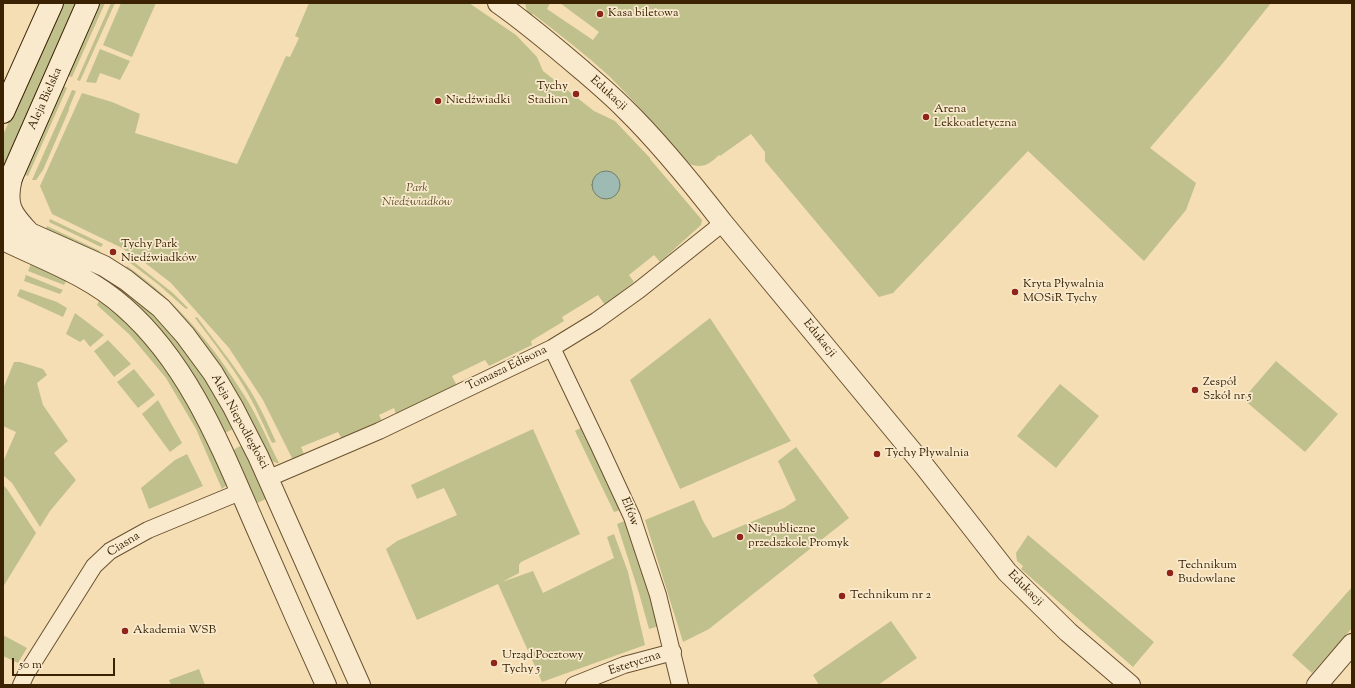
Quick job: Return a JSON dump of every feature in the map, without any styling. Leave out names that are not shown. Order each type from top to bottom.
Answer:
[{"type":"main road","points":[[3,112],[52,3]]},
{"type":"main road","name":"Aleja Bielska","points":[[3,196],[88,3]]},
{"type":"street","name":"Edukacji","points":[[498,3],[559,50],[624,107],[696,188],[723,223],[925,468],[1007,572],[1068,632],[1130,685]]},
{"type":"street","name":"Aleja Niepodległości","points":[[12,175],[9,192],[10,207],[20,222],[30,233]]},
{"type":"street","name":"Tomasza Edisona","points":[[269,478],[379,431],[552,348],[596,321],[639,290],[723,223]]},
{"type":"street","name":"Aleja Niepodległości","points":[[3,225],[30,233],[104,266],[126,280],[161,308],[200,354],[233,408],[269,478],[360,685]]},
{"type":"street","points":[[3,240],[78,274],[91,282],[124,306],[165,350],[190,388],[222,451],[326,685]]},
{"type":"street","name":"Elfów","points":[[552,348],[632,517],[658,595],[680,685]]},
{"type":"street","points":[[222,451],[226,444],[236,439],[245,438],[251,443]]},
{"type":"street","name":"Ciasna","points":[[21,685],[26,674],[94,566],[110,552],[141,534],[240,492]]},
{"type":"street","points":[[255,526],[266,526],[273,524],[278,520],[283,511]]},
{"type":"street","points":[[1317,685],[1352,644]]},
{"type":"street","name":"Estetyczna","points":[[574,685],[624,665],[673,652]]},
{"type":"green space","points":[[62,3],[81,3],[8,167],[3,165],[3,135]]},
{"type":"green space","points":[[97,3],[105,3],[72,77],[68,76],[67,74]]},
{"type":"green space","points":[[111,3],[115,3],[80,81],[77,80]]},
{"type":"green space","points":[[121,3],[156,3],[132,57],[103,45]]},
{"type":"green space","name":"Park Niedźwiadków","points":[[309,3],[469,3],[516,35],[537,57],[543,71],[594,111],[615,121],[650,158],[702,220],[701,225],[660,262],[654,255],[629,275],[634,282],[605,305],[598,295],[562,317],[564,321],[531,341],[532,345],[489,366],[485,360],[452,376],[457,386],[396,414],[394,408],[379,415],[382,421],[342,439],[338,432],[301,447],[304,454],[293,460],[263,400],[229,348],[171,283],[144,262],[120,247],[52,214],[40,186],[82,93],[112,102],[140,114],[135,133],[237,164],[286,56],[290,57],[299,38],[295,36]]},
{"type":"green space","points":[[525,3],[550,3],[547,9],[593,40],[599,32],[560,3],[1271,3],[1223,63],[1150,148],[1196,183],[1186,210],[1144,261],[1028,151],[893,293],[879,297],[765,161],[765,152],[751,134],[706,165],[698,166],[690,164],[630,97],[609,76],[533,14],[531,15],[527,11]]},
{"type":"green space","points":[[100,49],[130,61],[120,80],[100,73],[96,83],[86,82]]},
{"type":"green space","points":[[64,86],[67,88],[28,176],[22,174],[60,88]]},
{"type":"green space","points":[[72,90],[76,91],[43,170],[36,180],[32,180]]},
{"type":"green space","points":[[50,219],[103,244],[101,247],[49,222]]},
{"type":"green space","points":[[47,226],[100,251],[98,255],[45,231]]},
{"type":"green space","points":[[130,259],[173,293],[188,308],[186,309],[159,285],[129,262]]},
{"type":"green space","points":[[32,261],[68,278],[64,285],[28,271]]},
{"type":"green space","points":[[83,264],[144,302],[186,347],[235,428],[223,434],[190,371]]},
{"type":"green space","points":[[127,266],[162,293],[192,324],[220,359],[249,403],[279,463],[269,459],[124,270]]},
{"type":"green space","points":[[26,275],[63,290],[60,294],[24,281]]},
{"type":"green space","points":[[20,289],[57,302],[67,308],[63,317],[17,296]]},
{"type":"green space","points":[[100,299],[136,330],[168,368],[204,425],[227,485],[222,489],[196,429],[166,378],[130,335],[97,305]]},
{"type":"green space","points":[[75,313],[104,335],[90,347],[84,339],[80,342],[66,334]]},
{"type":"green space","points":[[197,317],[250,391],[276,442],[272,443],[239,378],[195,318]]},
{"type":"green space","points":[[710,318],[791,441],[680,489],[630,380]]},
{"type":"green space","points":[[108,340],[131,364],[114,377],[94,351]]},
{"type":"green space","points":[[1276,361],[1338,414],[1305,452],[1243,399]]},
{"type":"green space","points":[[14,362],[20,362],[43,369],[47,375],[37,383],[43,405],[68,441],[54,453],[76,480],[50,511],[40,527],[12,483],[3,475],[3,462],[16,432],[3,426],[3,389]]},
{"type":"green space","points":[[134,369],[155,395],[138,408],[117,382]]},
{"type":"green space","points":[[1060,384],[1099,416],[1056,468],[1017,436]]},
{"type":"green space","points":[[158,400],[182,443],[170,452],[142,414]]},
{"type":"green space","points":[[582,427],[621,510],[614,512],[575,431]]},
{"type":"green space","points":[[533,429],[580,534],[521,562],[519,565],[519,573],[502,582],[533,571],[543,593],[614,558],[607,537],[614,534],[628,572],[645,645],[542,682],[498,584],[417,620],[386,549],[397,541],[457,515],[444,488],[417,499],[411,485]]},
{"type":"green space","points":[[240,446],[245,449],[270,497],[251,506],[232,452]]},
{"type":"green space","name":"Niepubliczne przedszkole Promyk","points":[[796,447],[849,518],[709,629],[683,642],[645,520],[694,500],[703,521],[713,538],[784,508],[796,500],[778,461]]},
{"type":"green space","points":[[187,454],[203,486],[149,509],[141,488],[175,460]]},
{"type":"green space","points":[[3,485],[36,533],[3,587]]},
{"type":"green space","points":[[629,519],[659,626],[649,629],[617,524]]},
{"type":"green space","points":[[1028,535],[1154,642],[1133,667],[1021,569],[1023,566],[1017,561],[1016,553]]},
{"type":"green space","points":[[1352,587],[1352,628],[1312,673],[1292,655]]},
{"type":"green space","points":[[891,621],[917,658],[878,685],[819,685],[813,675]]},
{"type":"green space","points":[[3,635],[27,648],[18,663],[3,656]]},
{"type":"green space","points":[[199,669],[205,685],[171,685],[169,680]]},
{"type":"water","points":[[606,171],[616,175],[620,185],[616,195],[606,199],[596,195],[592,185],[596,175]]},
{"type":"place","name":"Kasa biletowa","points":[[600,14]]},
{"type":"place","name":"Tychy Stadion","points":[[576,94]]},
{"type":"place","name":"Niedźwiadki","points":[[438,101]]},
{"type":"place","name":"Arena Lekkoatletyczna","points":[[926,117]]},
{"type":"place","name":"Tychy Park Niedźwiadków","points":[[113,252]]},
{"type":"place","name":"Kryta Pływalnia MOSiR Tychy","points":[[1015,292]]},
{"type":"place","name":"Zespół Szkół nr 5","points":[[1195,390]]},
{"type":"place","name":"Tychy Pływalnia","points":[[877,454]]},
{"type":"place","name":"Niepubliczne przedszkole Promyk","points":[[740,537]]},
{"type":"place","name":"Technikum Budowlane","points":[[1170,573]]},
{"type":"place","name":"Technikum nr 2","points":[[842,596]]},
{"type":"place","name":"Akademia WSB","points":[[125,631]]},
{"type":"place","name":"Urząd Pocztowy Tychy 5","points":[[494,663]]}]
